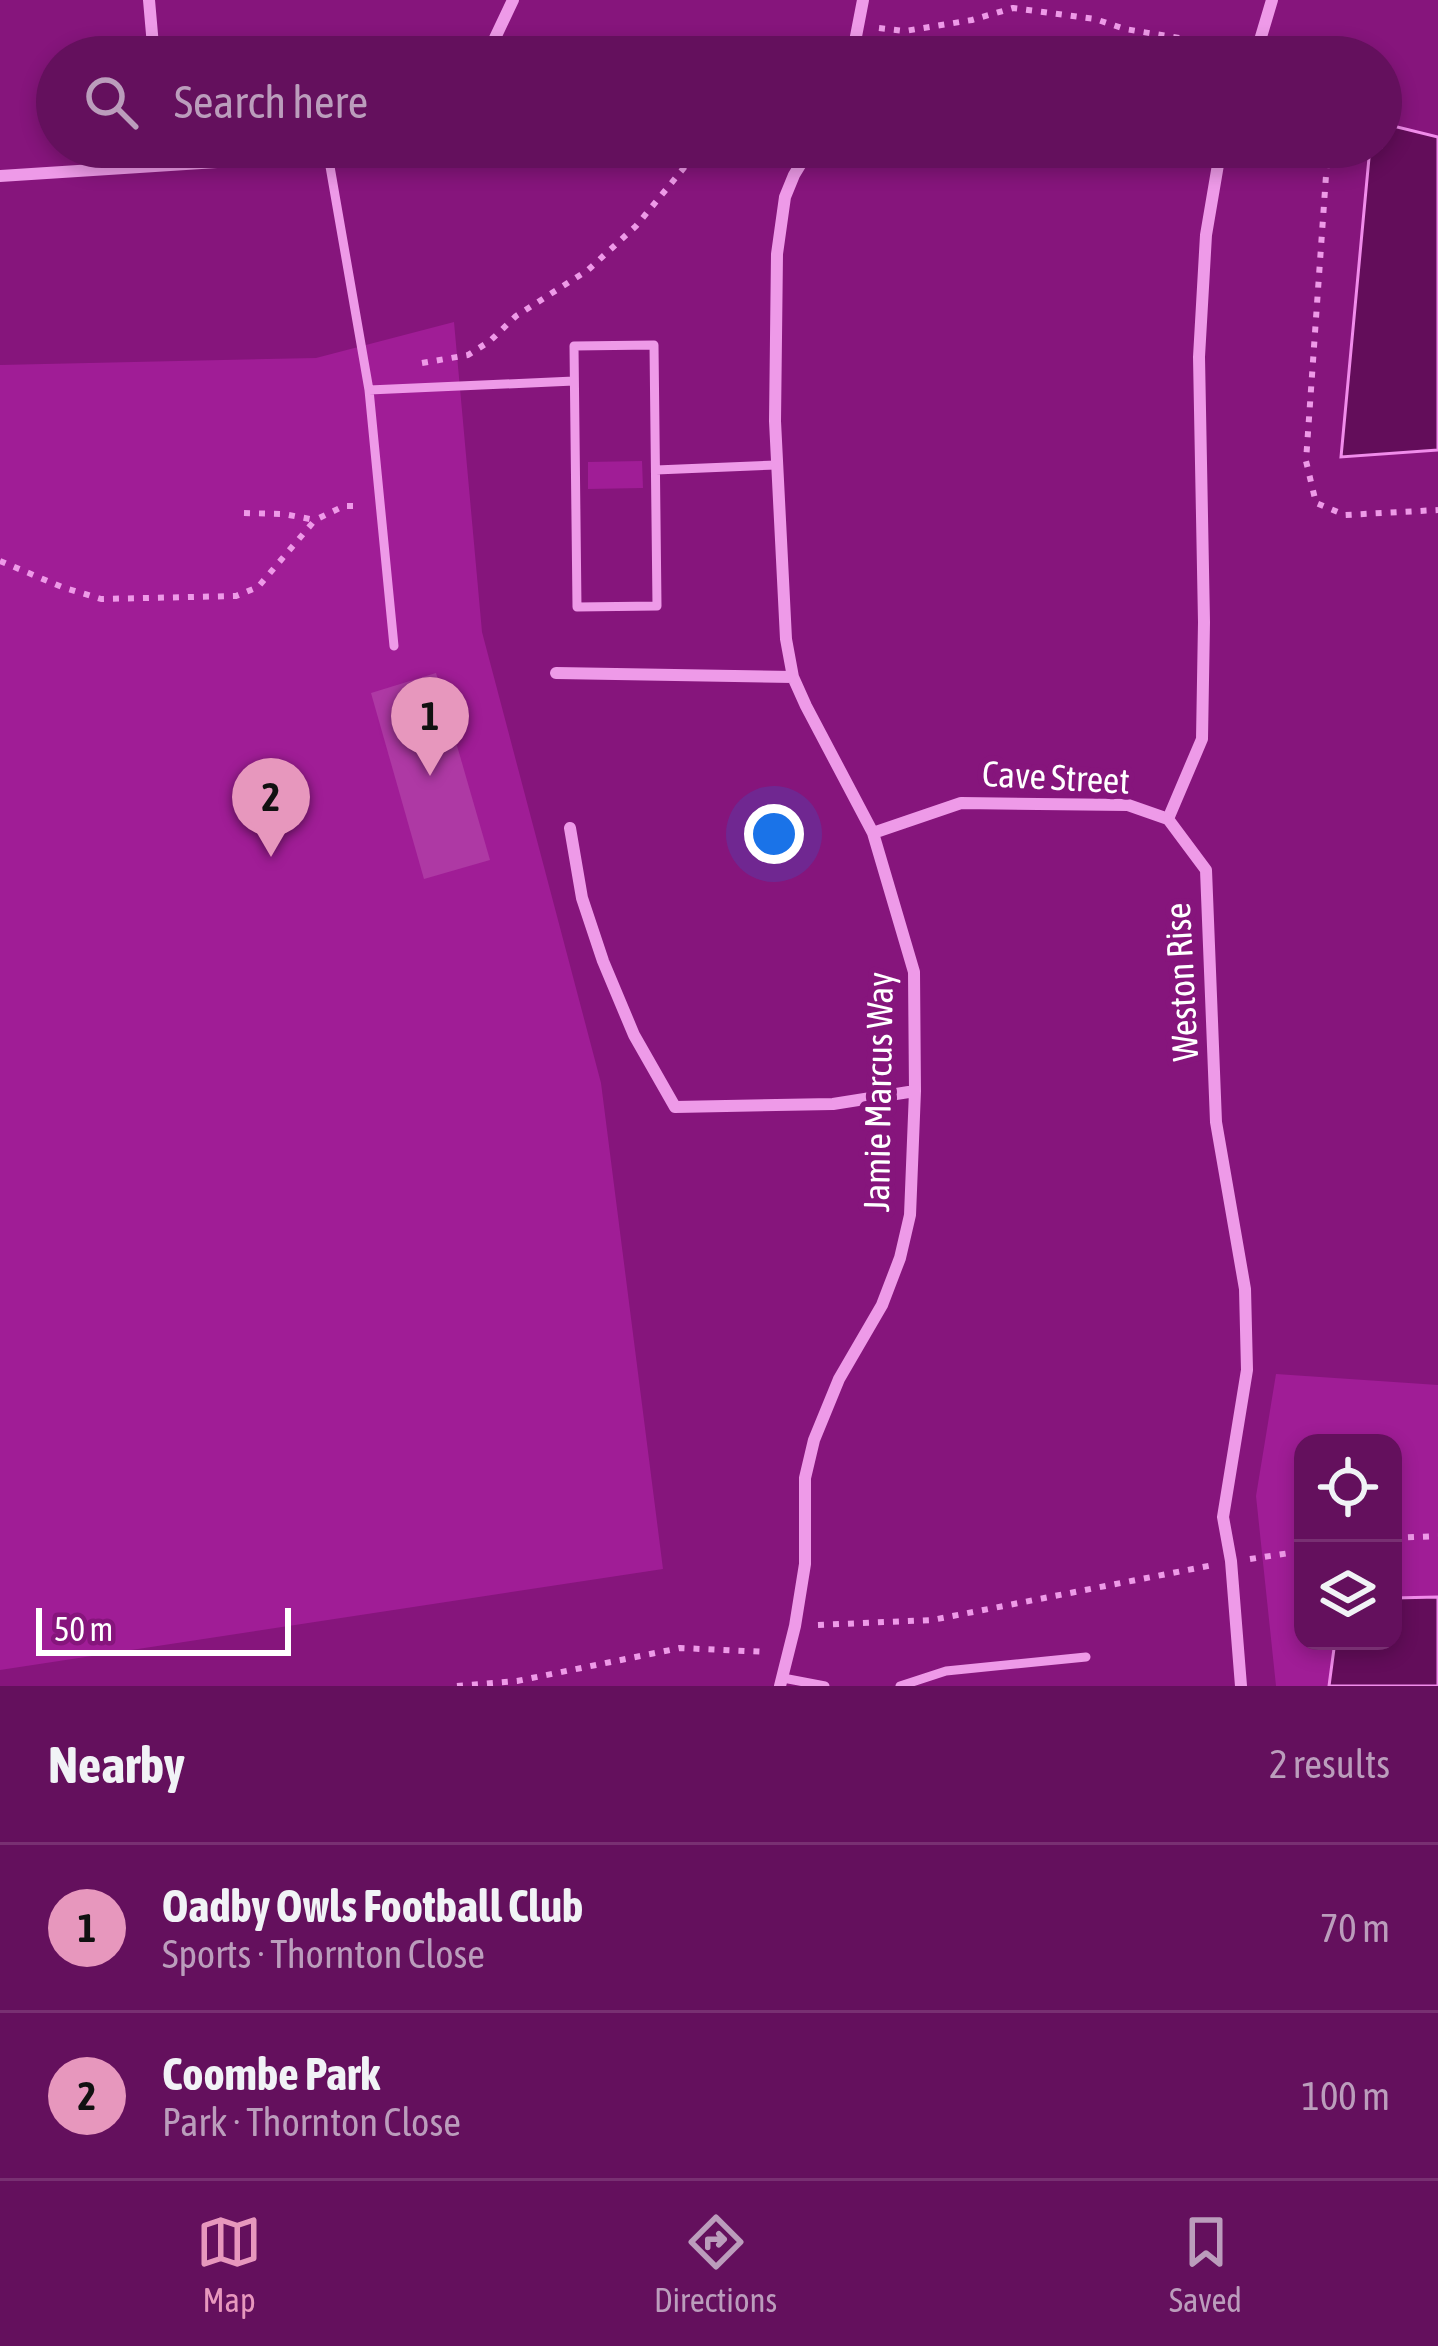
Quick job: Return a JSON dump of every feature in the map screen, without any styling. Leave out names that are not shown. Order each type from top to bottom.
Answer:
[{"type":"street","points":[[149,0],[152,36]]},
{"type":"street","points":[[496,36],[513,0]]},
{"type":"street","points":[[857,36],[863,0]]},
{"type":"street","points":[[1261,36],[1272,0]]},
{"type":"street","points":[[0,176],[130,168]]},
{"type":"street","name":"Jamie Marcus Way","points":[[782,1682],[805,1564],[806,1478],[814,1440],[839,1379],[882,1305],[910,1215],[915,1091],[914,973],[873,832],[793,677],[786,639],[776,465],[777,254],[785,197],[798,168]]},
{"type":"street","points":[[1168,819],[1202,740],[1199,358],[1206,235],[1217,168]]},
{"type":"street","points":[[556,673],[793,677]]},
{"type":"street","name":"Cave Street","points":[[873,832],[961,803],[1129,805],[1168,819]]},
{"type":"street","name":"Weston Rise","points":[[1168,819],[1206,870],[1216,1122],[1245,1289],[1247,1370],[1223,1517],[1232,1561],[1241,1686]]},
{"type":"street","points":[[570,828],[582,898],[603,961],[634,1035],[675,1107],[833,1104],[915,1091]]},
{"type":"lane","points":[[330,168],[370,390],[394,646]]},
{"type":"lane","points":[[654,345],[658,606],[577,607],[574,381],[574,346],[654,345]]},
{"type":"lane","points":[[370,390],[574,381]]},
{"type":"lane","points":[[656,470],[776,465]]},
{"type":"lane","points":[[900,1686],[946,1671],[1086,1657]]},
{"type":"lane","points":[[782,1682],[825,1686]]},
{"type":"path","points":[[859,26],[905,31],[1012,8],[1095,19],[1167,36]]},
{"type":"path","points":[[370,390],[422,363],[469,356],[516,316],[588,270],[636,226],[684,168]]},
{"type":"path","points":[[1327,168],[1306,461],[1316,503],[1345,515],[1438,510]]},
{"type":"path","points":[[0,561],[101,598],[236,596],[258,587],[315,520],[344,506],[382,507]]},
{"type":"path","points":[[244,513],[315,520]]},
{"type":"path","points":[[1402,1538],[1438,1536]]},
{"type":"path","points":[[457,1686],[517,1681],[680,1648],[772,1652],[795,1626],[932,1620],[1294,1552]]},
{"type":"shaded area","points":[[1402,128],[1438,137],[1438,450],[1341,457],[1368,168],[1402,168]]},
{"type":"shaded area","points":[[454,322],[482,632],[601,1083],[663,1569],[0,1670],[0,365],[316,358]]},
{"type":"shaded area","points":[[642,461],[643,488],[588,489],[588,462]]},
{"type":"shaded area","points":[[1276,1374],[1438,1385],[1438,1686],[1276,1686],[1256,1496]]},
{"type":"shaded area","points":[[1438,1597],[1438,1686],[1329,1686],[1334,1650],[1402,1650],[1402,1598]]},
{"type":"building","points":[[436,673],[490,860],[424,879],[371,693]]},
{"type":"place","name":"Oadby Owls Football Club","points":[[430,776]]},
{"type":"place","name":"Coombe Park","points":[[271,857]]}]
